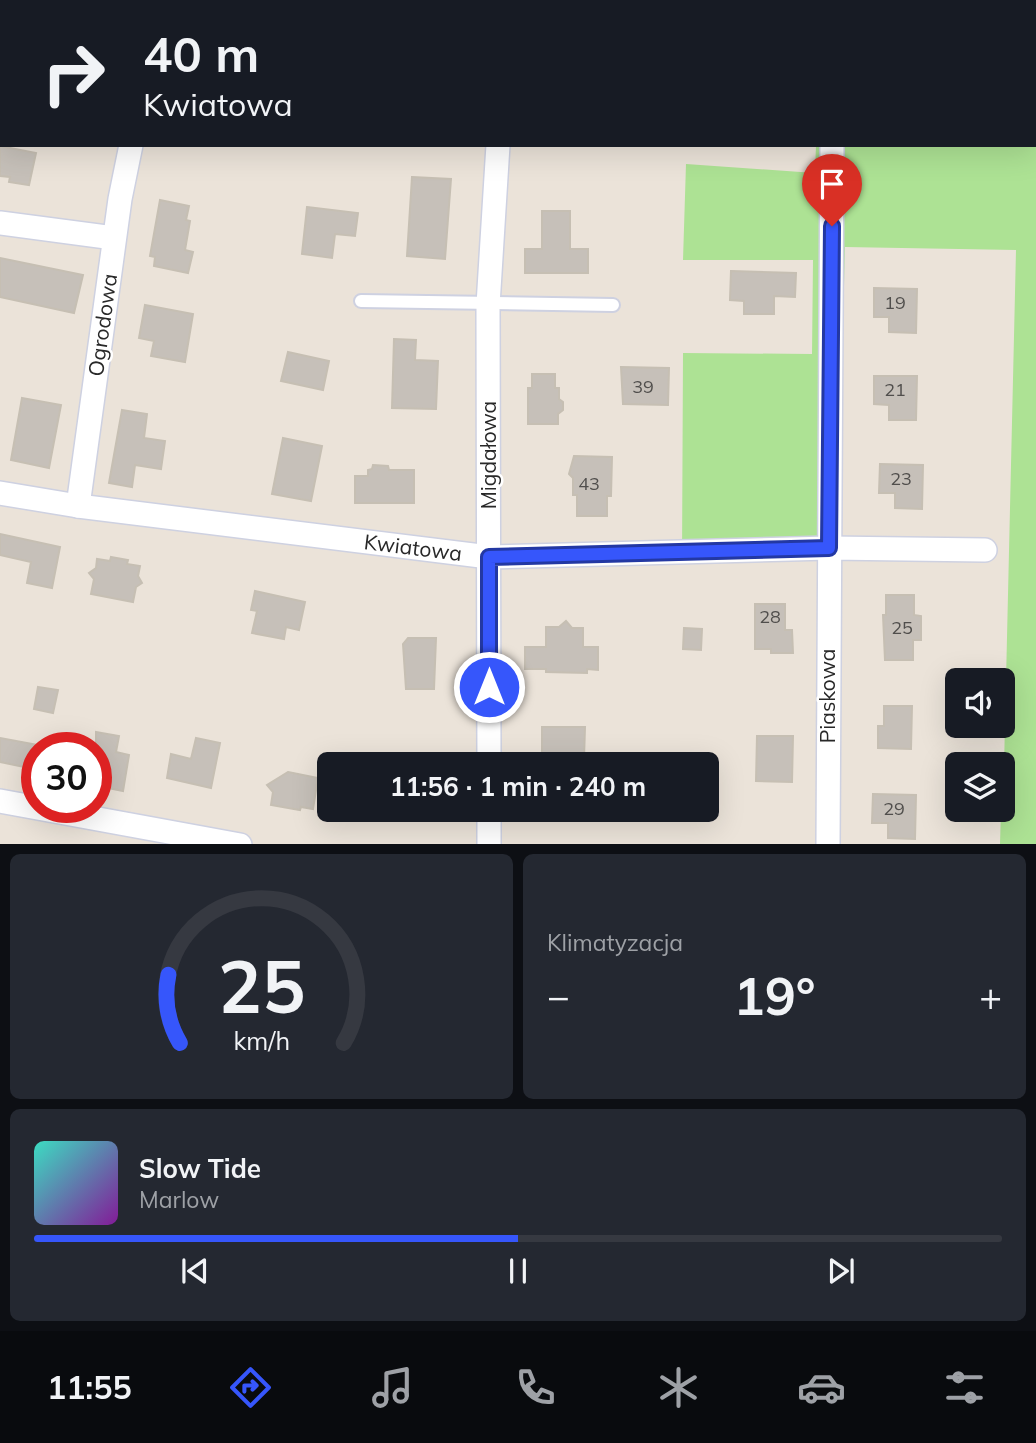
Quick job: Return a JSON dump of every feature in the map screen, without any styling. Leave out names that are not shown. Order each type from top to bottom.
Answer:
[{"type":"street","name":"Ogrodowa","points":[[79,506],[114,238],[131,147]]},
{"type":"street","name":"Migdałowa","points":[[489,752],[488,303],[498,147]]},
{"type":"street","name":"Piaskowa","points":[[828,844],[832,147]]},
{"type":"street","points":[[0,223],[114,238]]},
{"type":"street","name":"Kwiatowa","points":[[0,493],[79,506],[489,557],[829,548]]},
{"type":"street","points":[[829,548],[985,550]]},
{"type":"street","points":[[0,801],[235,844]]},
{"type":"street","points":[[489,822],[489,844]]},
{"type":"lane","points":[[361,301],[613,304]]},
{"type":"green space","points":[[816,147],[1036,147],[1036,844],[1000,844],[1001,822],[1015,822],[1015,752],[1004,752],[1005,738],[1015,738],[1015,668],[1006,668],[1016,250],[845,247],[837,558],[682,561],[683,353],[812,354],[813,260],[683,260],[686,164],[815,173]]},
{"type":"building","points":[[0,147],[36,153],[29,185],[9,182],[10,177],[0,176]]},
{"type":"building","points":[[412,177],[451,179],[445,259],[407,256]]},
{"type":"building","points":[[160,200],[189,206],[186,220],[190,221],[185,250],[193,252],[188,273],[154,266],[155,257],[150,256]]},
{"type":"building","points":[[307,207],[358,213],[355,236],[335,234],[332,258],[302,254]]},
{"type":"building","points":[[542,211],[570,211],[570,249],[588,249],[588,273],[525,273],[525,249],[542,249]]},
{"type":"building","points":[[0,258],[83,275],[74,313],[0,297]]},
{"type":"building","points":[[731,271],[796,273],[795,297],[774,296],[774,314],[744,314],[744,301],[730,300]]},
{"type":"building","points":[[874,288],[917,289],[916,333],[889,332],[889,317],[874,317]]},
{"type":"building","points":[[145,305],[193,314],[185,362],[151,356],[154,341],[139,338]]},
{"type":"building","points":[[394,339],[416,340],[415,360],[438,361],[436,409],[392,408]]},
{"type":"building","points":[[288,352],[329,361],[323,390],[281,381]]},
{"type":"building","points":[[621,367],[669,368],[668,405],[623,404]]},
{"type":"building","points":[[532,374],[555,374],[555,388],[559,388],[559,399],[563,402],[563,410],[558,414],[558,424],[528,424],[528,388],[532,388]]},
{"type":"building","points":[[874,376],[917,376],[916,420],[889,420],[889,405],[874,404]]},
{"type":"building","points":[[22,398],[61,405],[49,468],[11,460]]},
{"type":"building","points":[[122,410],[147,414],[144,438],[165,441],[161,469],[135,465],[132,487],[109,483]]},
{"type":"building","points":[[283,438],[322,446],[311,501],[272,494]]},
{"type":"building","points":[[574,456],[612,457],[611,496],[607,496],[607,516],[577,516],[577,495],[573,495],[573,478],[569,474]]},
{"type":"building","points":[[880,464],[923,465],[922,509],[895,508],[895,493],[879,493]]},
{"type":"building","points":[[373,465],[388,466],[389,470],[414,470],[414,503],[355,503],[355,476],[368,476],[368,470],[372,469]]},
{"type":"building","points":[[0,534],[60,547],[52,588],[27,583],[31,562],[0,555]]},
{"type":"building","points":[[111,557],[128,560],[127,564],[140,566],[138,576],[142,583],[136,587],[133,602],[91,594],[94,579],[89,573],[96,568],[97,559],[110,561]]},
{"type":"building","points":[[255,591],[305,602],[299,630],[286,627],[284,639],[252,633],[257,611],[251,610]]},
{"type":"building","points":[[886,595],[914,595],[914,615],[921,616],[921,640],[913,640],[913,660],[885,660],[883,615],[886,615]]},
{"type":"building","points":[[755,604],[785,604],[785,630],[792,630],[793,653],[771,653],[771,649],[755,649]]},
{"type":"building","points":[[566,621],[572,628],[583,628],[583,647],[598,647],[598,670],[587,669],[587,673],[525,669],[525,647],[546,647],[546,627],[559,627]]},
{"type":"building","points":[[684,628],[702,629],[701,650],[683,649]]},
{"type":"building","points":[[408,638],[436,638],[434,689],[406,689],[403,644]]},
{"type":"building","points":[[38,687],[58,690],[53,713],[34,709]]},
{"type":"building","points":[[884,706],[912,706],[911,749],[878,748],[878,726],[884,726]]},
{"type":"building","points":[[542,727],[585,727],[584,752],[542,752]]},
{"type":"building","points":[[112,735],[119,736],[116,752],[129,755],[123,791],[112,789]]},
{"type":"building","points":[[757,736],[793,736],[792,782],[756,781]]},
{"type":"building","points":[[0,738],[21,742],[21,766],[0,762]]},
{"type":"building","points":[[196,738],[220,743],[211,788],[167,778],[171,754],[191,759]]},
{"type":"building","points":[[288,772],[317,778],[313,809],[301,807],[300,810],[271,805],[273,792],[267,785]]},
{"type":"building","points":[[873,794],[916,795],[915,839],[888,838],[888,823],[872,823]]},
{"type":"route","points":[[489,687],[489,557],[829,548],[832,226]]}]
